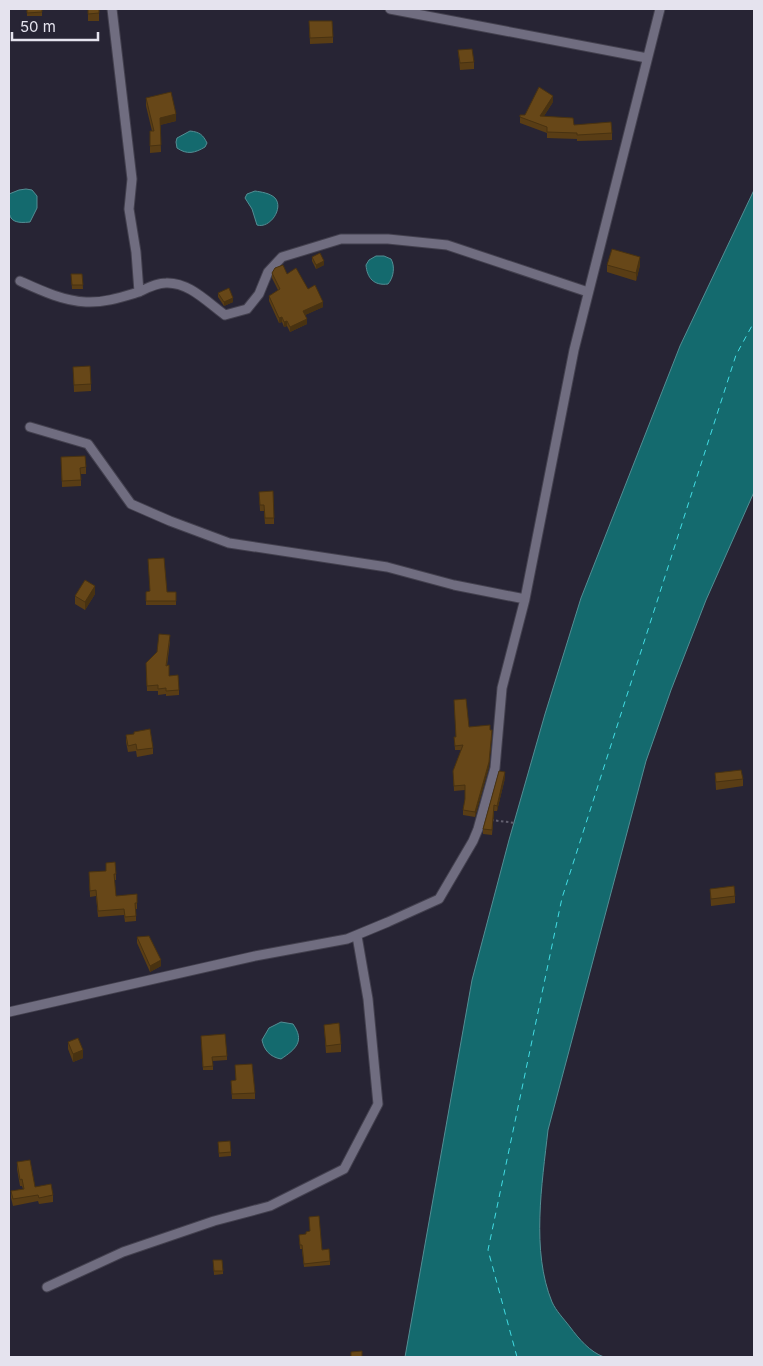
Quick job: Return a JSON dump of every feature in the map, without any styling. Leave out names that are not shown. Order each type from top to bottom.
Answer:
[{"type":"street","points":[[112,9],[132,179],[129,209],[136,252],[139,292]]},
{"type":"street","points":[[390,9],[647,58]]},
{"type":"street","points":[[9,1012],[255,956],[346,939],[439,898],[473,841],[495,768],[502,688],[525,599],[574,350],[660,9]]},
{"type":"street","points":[[20,281],[52,295],[86,302],[117,298],[139,292],[154,285],[166,283],[191,289],[225,315],[247,309],[260,294],[268,272],[282,258],[342,239],[378,239],[447,245],[588,292]]},
{"type":"street","points":[[30,427],[88,444],[131,504],[229,543],[387,567],[454,585],[525,599]]},
{"type":"street","points":[[47,1287],[123,1252],[214,1221],[270,1206],[344,1169],[378,1104],[368,999],[356,936]]},
{"type":"path","points":[[481,818],[516,823]]},
{"type":"shaded area","points":[[190,131],[199,133],[202,136],[207,143],[205,147],[191,152],[184,152],[177,148],[177,138]]},
{"type":"shaded area","points":[[26,189],[32,190],[37,196],[37,208],[30,222],[16,222],[12,219],[9,212],[9,194]]},
{"type":"shaded area","points":[[754,190],[754,492],[706,600],[646,761],[548,1130],[540,1217],[542,1261],[546,1282],[552,1302],[560,1315],[585,1345],[604,1357],[405,1357],[472,980],[545,714],[581,598],[680,346]]},
{"type":"shaded area","points":[[255,191],[271,195],[277,202],[277,212],[267,224],[257,225],[252,209],[245,198],[247,194]]},
{"type":"shaded area","points":[[376,256],[384,256],[391,259],[393,275],[388,284],[375,282],[368,274],[366,265],[369,260]]},
{"type":"shaded area","points":[[281,1022],[293,1024],[297,1030],[298,1040],[295,1048],[281,1059],[274,1057],[268,1052],[262,1040],[269,1028]]},
{"type":"building","points":[[27,9],[42,9],[42,12],[27,13]]},
{"type":"building","points":[[88,9],[99,9],[99,13],[88,14]]},
{"type":"building","points":[[309,21],[332,21],[333,37],[310,38]]},
{"type":"building","points":[[472,49],[474,62],[460,63],[458,50]]},
{"type":"building","points":[[539,87],[553,96],[540,116],[573,118],[574,125],[611,122],[612,133],[577,135],[577,133],[547,132],[547,127],[520,117],[520,115],[525,115]]},
{"type":"building","points":[[171,92],[176,114],[160,118],[161,145],[150,146],[150,131],[154,131],[146,98]]},
{"type":"building","points":[[612,249],[640,257],[636,273],[607,265]]},
{"type":"building","points":[[320,253],[324,261],[316,265],[312,257]]},
{"type":"building","points":[[283,265],[287,274],[296,268],[308,289],[315,285],[323,302],[303,311],[307,319],[290,327],[287,321],[284,322],[282,317],[279,318],[269,296],[280,289],[272,273],[275,268]]},
{"type":"building","points":[[71,274],[82,274],[83,285],[72,285]]},
{"type":"building","points":[[229,288],[233,298],[224,302],[218,293]]},
{"type":"building","points":[[90,366],[91,384],[74,385],[73,367]]},
{"type":"building","points":[[85,456],[86,467],[80,468],[81,480],[62,481],[61,457]]},
{"type":"building","points":[[273,491],[274,518],[265,518],[264,505],[260,505],[259,492]]},
{"type":"building","points":[[164,558],[167,592],[176,592],[176,601],[146,601],[146,592],[150,591],[148,559]]},
{"type":"building","points":[[85,580],[95,586],[85,602],[75,596]]},
{"type":"building","points":[[159,634],[170,635],[166,666],[169,665],[169,676],[178,675],[179,690],[166,691],[166,688],[158,689],[158,685],[147,686],[146,663],[157,652]]},
{"type":"building","points":[[466,699],[469,727],[490,725],[490,730],[492,730],[489,762],[475,812],[463,810],[465,785],[454,786],[453,771],[463,745],[455,746],[454,700]]},
{"type":"building","points":[[150,729],[153,748],[137,750],[136,744],[128,746],[126,735]]},
{"type":"building","points":[[741,770],[743,779],[716,782],[715,773]]},
{"type":"building","points":[[499,771],[505,772],[497,806],[494,805],[492,830],[483,829]]},
{"type":"building","points":[[115,862],[116,896],[137,894],[137,903],[135,903],[136,916],[125,917],[124,909],[98,911],[96,890],[90,891],[89,872],[106,871],[106,863]]},
{"type":"building","points":[[734,886],[735,896],[711,899],[710,889]]},
{"type":"building","points":[[149,936],[161,960],[150,966],[137,937]]},
{"type":"building","points":[[339,1023],[341,1044],[326,1046],[324,1025]]},
{"type":"building","points":[[225,1034],[227,1056],[212,1057],[213,1066],[203,1067],[201,1036]]},
{"type":"building","points":[[78,1038],[83,1050],[73,1054],[68,1042]]},
{"type":"building","points":[[252,1064],[255,1093],[232,1094],[231,1081],[236,1080],[235,1065]]},
{"type":"building","points":[[230,1141],[231,1152],[219,1153],[218,1142]]},
{"type":"building","points":[[30,1160],[35,1187],[51,1184],[53,1195],[39,1198],[38,1195],[13,1199],[11,1191],[24,1189],[22,1179],[20,1180],[17,1162]]},
{"type":"building","points":[[319,1216],[322,1250],[329,1249],[330,1261],[304,1264],[299,1235],[310,1231],[309,1217]]},
{"type":"building","points":[[213,1260],[222,1260],[223,1271],[214,1271]]},
{"type":"building","points":[[362,1351],[362,1357],[351,1357],[351,1352]]},
{"type":"ferry route","points":[[517,1357],[488,1250],[562,898],[736,355],[754,322]]}]
